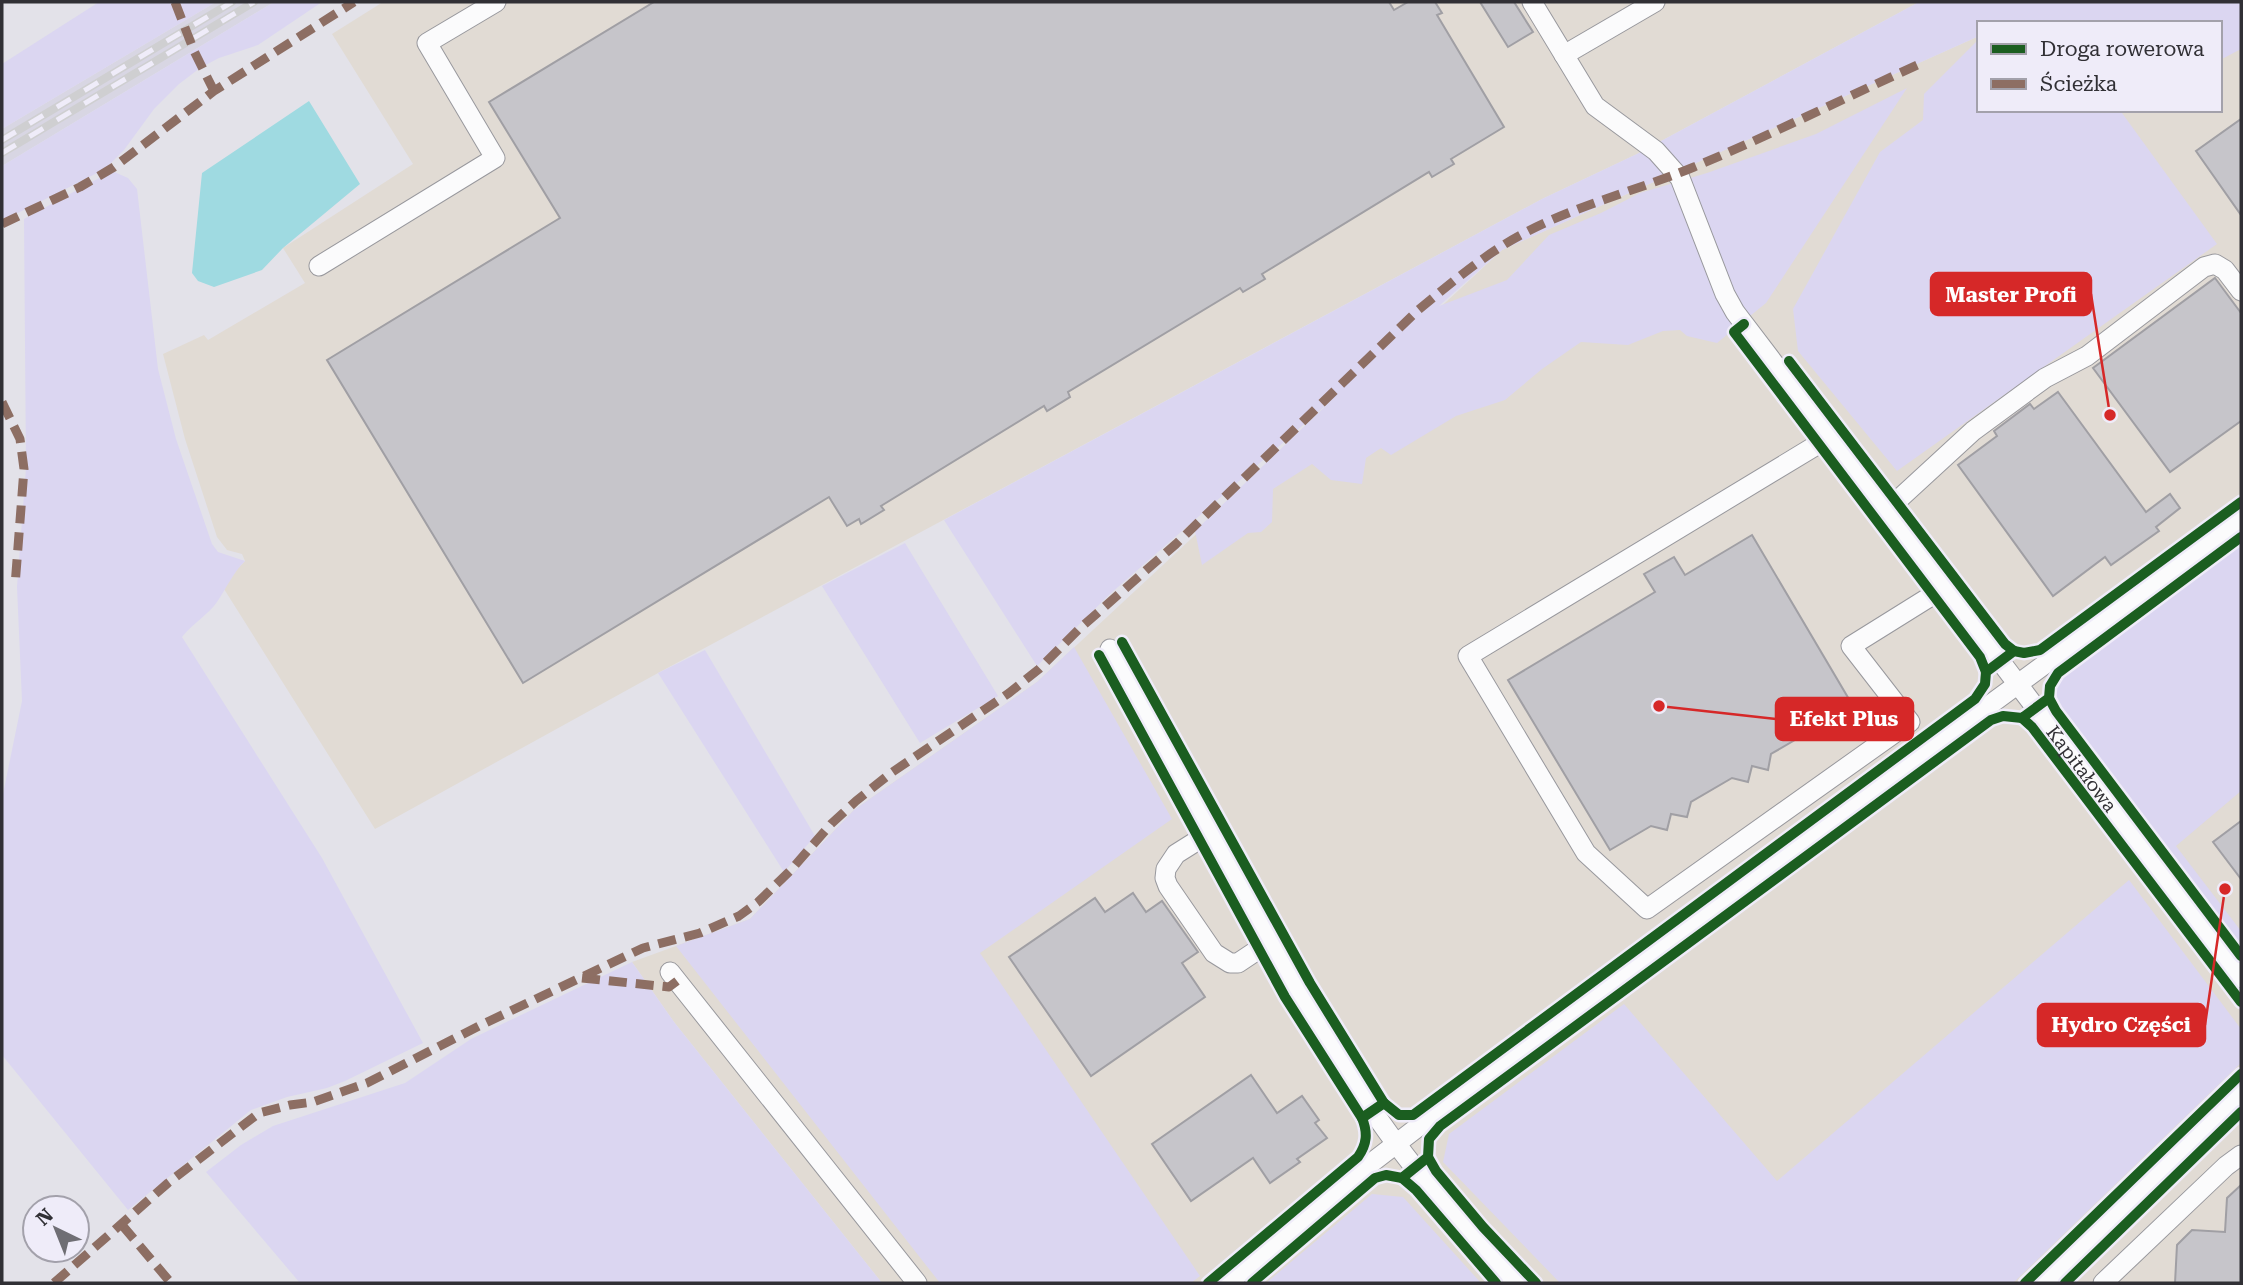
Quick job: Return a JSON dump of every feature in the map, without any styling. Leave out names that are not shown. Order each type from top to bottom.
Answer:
[{"type":"street","points":[[319,266],[495,159],[427,43],[496,2]]},
{"type":"street","name":"Kapitałowa","points":[[1532,2],[1595,106],[1657,150],[1680,178],[1725,294],[1744,324],[2239,971]]},
{"type":"street","points":[[1564,55],[1655,2]]},
{"type":"street","points":[[1886,511],[1973,431],[2045,378],[2087,356],[2204,268],[2215,264],[2225,270],[2241,291]]},
{"type":"street","points":[[1830,437],[1468,656],[1587,853],[1647,909],[1910,722],[1851,646],[1944,588]]},
{"type":"street","points":[[1228,1283],[1396,1144],[2241,520]]},
{"type":"street","points":[[1110,649],[1325,1036],[1396,1144],[1516,1283]]},
{"type":"street","points":[[1211,832],[1170,860],[1166,869],[1168,886],[1214,953],[1222,959],[1238,962],[1271,941]]},
{"type":"street","points":[[670,972],[917,1283]]},
{"type":"street","points":[[2045,1283],[2241,1093]]},
{"type":"street","points":[[2103,1283],[2225,1166],[2241,1155]]},
{"type":"shaded area","points":[[99,2],[216,2],[2,129],[2,64]]},
{"type":"shaded area","points":[[216,2],[274,2],[2,166],[2,129]]},
{"type":"shaded area","points":[[274,2],[322,2],[258,45],[219,58],[179,84],[154,109],[124,150],[105,169],[2,221],[2,166]]},
{"type":"shaded area","points":[[383,2],[1919,2],[1637,154],[1542,199],[658,673],[375,829],[224,589],[233,573],[245,561],[242,554],[227,550],[217,537],[185,439],[163,354],[204,335],[208,340],[305,283],[283,248],[413,164],[332,34]]},
{"type":"shaded area","points":[[1919,2],[2241,2],[2241,49],[2222,59],[2222,21],[1977,21],[1977,37],[1502,250],[1439,306],[1507,280],[1549,235],[1640,193],[1707,173],[1816,134],[1907,88],[1766,303],[1717,343],[1687,336],[1680,330],[1663,331],[1628,345],[1581,342],[1542,369],[1505,400],[1456,416],[1391,455],[1381,448],[1366,458],[1362,484],[1331,480],[1312,464],[1273,489],[1272,522],[1261,532],[1248,533],[1202,565],[1195,531],[1334,398],[1110,594],[1037,666],[944,520],[1542,199],[1637,154]]},
{"type":"shaded area","points":[[1966,2],[2241,2],[2241,1283],[882,1283],[674,1022],[632,962],[750,919],[854,810],[1037,682],[1502,250],[1977,37],[1977,112],[2222,112],[2222,21],[1978,21]]},
{"type":"shaded area","points":[[1977,41],[1977,112],[2123,112],[2217,244],[1897,471],[1798,351],[1793,309],[1880,152],[1923,120],[1924,94]]},
{"type":"shaded area","points":[[112,171],[128,178],[137,189],[158,369],[176,439],[212,544],[218,552],[245,561],[213,607],[182,637],[322,858],[423,1043],[345,1081],[251,1110],[128,1210],[2,1055],[2,799],[22,701],[17,587],[26,468],[24,219]]},
{"type":"shaded area","points":[[905,543],[998,696],[920,743],[822,586]]},
{"type":"shaded area","points":[[2241,544],[2241,791],[2176,846],[2241,931],[2241,945],[2238,946],[2054,698],[2058,682]]},
{"type":"shaded area","points":[[1074,647],[1172,819],[980,953],[1200,1276],[1191,1283],[940,1283],[676,946],[750,919],[854,810],[1037,682]]},
{"type":"shaded area","points":[[705,650],[815,836],[784,872],[658,673]]},
{"type":"shaded area","points":[[2129,880],[2241,1029],[2241,1063],[2013,1283],[1560,1283],[1443,1162],[1449,1134],[1624,1004],[1777,1181]]},
{"type":"shaded area","points":[[632,962],[674,1022],[882,1283],[300,1283],[206,1172],[241,1145],[273,1126],[405,1083],[471,1039]]},
{"type":"shaded area","points":[[1372,1194],[1403,1197],[1481,1283],[1266,1283]]},
{"type":"water","points":[[309,101],[360,184],[283,248],[262,270],[214,287],[198,281],[192,273],[202,173]]},
{"type":"building","points":[[654,2],[1389,2],[1394,10],[1408,2],[1435,2],[1442,13],[1437,15],[1504,127],[1451,159],[1454,164],[1432,177],[1429,172],[1262,274],[1265,279],[1243,292],[1240,288],[1068,392],[1070,397],[1047,411],[1044,406],[881,506],[884,510],[861,524],[859,519],[847,526],[829,497],[523,683],[327,360],[560,218],[489,102]]},
{"type":"building","points":[[1480,2],[1514,2],[1533,32],[1508,47]]},
{"type":"building","points":[[2241,119],[2241,215],[2196,151]]},
{"type":"building","points":[[2215,278],[2241,313],[2241,421],[2170,472],[2093,368]]},
{"type":"building","points":[[2058,392],[2146,512],[2170,494],[2180,508],[2156,527],[2159,531],[2111,565],[2105,557],[2053,596],[1958,465],[1997,436],[1994,431],[2030,404],[2034,409]]},
{"type":"building","points":[[1752,535],[1853,706],[1771,754],[1768,770],[1752,766],[1748,782],[1732,778],[1691,802],[1687,817],[1671,814],[1667,830],[1651,826],[1610,850],[1508,680],[1655,592],[1644,574],[1674,557],[1685,575]]},
{"type":"building","points":[[2241,821],[2241,879],[2213,842]]},
{"type":"building","points":[[1133,893],[1146,912],[1162,901],[1198,952],[1182,963],[1205,997],[1091,1076],[1009,957],[1095,898],[1105,912]]},
{"type":"building","points":[[1251,1075],[1277,1113],[1302,1096],[1319,1120],[1315,1123],[1327,1138],[1297,1159],[1300,1162],[1270,1183],[1253,1158],[1191,1201],[1152,1144]]},
{"type":"building","points":[[2241,1185],[2241,1283],[2175,1283],[2177,1245],[2192,1230],[2225,1232],[2227,1198]]},
{"type":"railway","points":[[2,140],[232,2]]},
{"type":"railway","points":[[2,153],[254,2]]},
{"type":"marked path","points":[[175,2],[194,51],[214,91]]},
{"type":"marked path","points":[[2,224],[80,187],[114,167],[214,91],[354,2]]},
{"type":"marked path","points":[[54,1283],[168,1183],[259,1113],[313,1102],[367,1083],[643,948],[700,933],[739,916],[790,871],[831,824],[856,801],[891,773],[1009,693],[1039,669],[1078,630],[1176,544],[1417,311],[1502,246],[1572,212],[1723,155],[1922,63]]},
{"type":"marked path","points":[[2,402],[20,439],[24,469],[15,586]]},
{"type":"marked path","points":[[582,978],[669,987],[677,981]]},
{"type":"marked path","points":[[122,1225],[171,1283]]},
{"type":"cycle path","points":[[1744,324],[1734,332],[1980,657],[1986,672]]},
{"type":"cycle path","points":[[1789,361],[2005,644],[2014,651]]},
{"type":"cycle path","points":[[1208,1283],[1358,1157],[1366,1138],[1362,1118],[1384,1103],[1399,1115],[1413,1115],[1975,699],[1985,684],[1986,672],[2014,651],[2024,653],[2040,650],[2241,502]]},
{"type":"cycle path","points":[[1252,1283],[1375,1178],[1386,1175],[1402,1178],[1428,1157],[1429,1139],[1440,1126],[1991,720],[2003,716],[2022,718],[2049,698],[2050,686],[2058,673],[2241,537]]},
{"type":"cycle path","points":[[1122,642],[1310,983],[1384,1103]]},
{"type":"cycle path","points":[[1099,655],[1285,997],[1362,1118]]},
{"type":"cycle path","points":[[2049,698],[2056,711],[2241,956]]},
{"type":"cycle path","points":[[2022,718],[2032,727],[2241,1002]]},
{"type":"cycle path","points":[[2025,1283],[2241,1074]]},
{"type":"cycle path","points":[[2065,1283],[2241,1112]]},
{"type":"cycle path","points":[[1428,1157],[1436,1171],[1483,1227],[1536,1283]]},
{"type":"cycle path","points":[[1402,1178],[1416,1190],[1496,1283]]},
{"type":"place","name":"Master Profi","points":[[2110,415]]},
{"type":"place","name":"Efekt Plus","points":[[1659,706]]},
{"type":"place","name":"Hydro Części","points":[[2225,889]]}]
